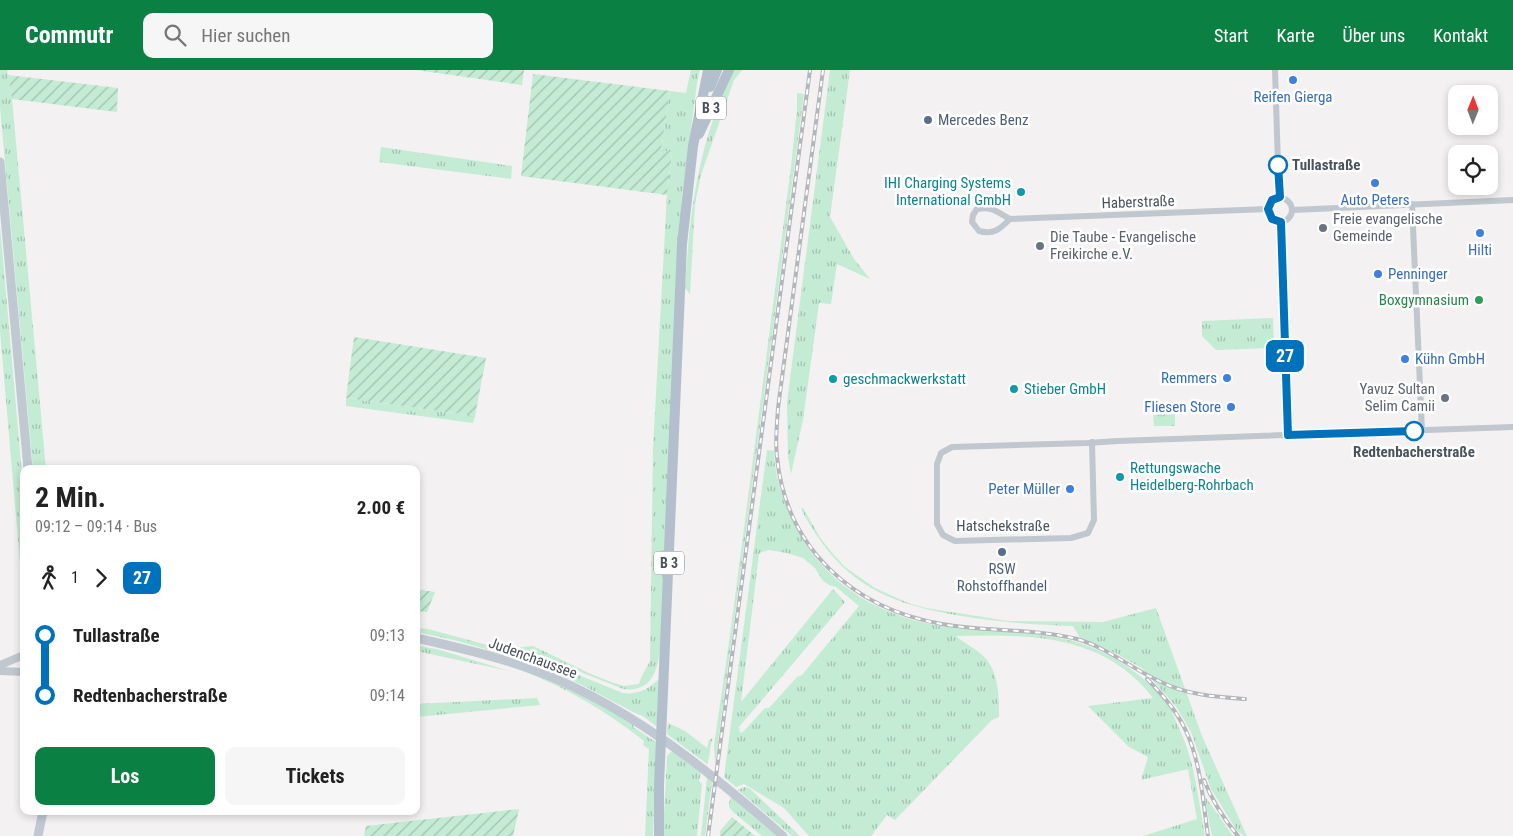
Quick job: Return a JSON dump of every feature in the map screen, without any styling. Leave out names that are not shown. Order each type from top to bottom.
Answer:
[{"type":"main road","name":"B 3","points":[[659,836],[659,785],[682,244],[693,146],[708,70]]},
{"type":"main road","name":"B 3","points":[[702,104],[717,70]]},
{"type":"main road","name":"B 3","points":[[693,146],[729,70]]},
{"type":"main road","points":[[0,162],[28,465]]},
{"type":"main road","name":"Judenchaussee","points":[[420,639],[485,654],[524,666],[578,688],[634,720],[675,747],[740,798],[783,836]]},
{"type":"main road","points":[[38,836],[42,815]]},
{"type":"street","points":[[1275,70],[1280,197]]},
{"type":"street","points":[[1280,197],[1289,200],[1293,210],[1288,219],[1281,222],[1272,219],[1268,209],[1272,200],[1280,197]]},
{"type":"street","points":[[1293,210],[1513,200]]},
{"type":"street","points":[[1412,204],[1422,430]]},
{"type":"street","name":"Haberstraße","points":[[1010,219],[998,229],[988,234],[979,232],[972,222],[973,215],[977,209],[984,207],[991,208],[1010,219],[1268,209]]},
{"type":"street","points":[[1281,222],[1288,435]]},
{"type":"street","name":"Hatschekstraße","points":[[1092,442],[1094,520],[1088,533],[1071,538],[955,541],[943,536],[937,524],[937,464],[941,453],[952,448],[1092,442],[1513,427]]},
{"type":"street","points":[[0,665],[20,657]]},
{"type":"street","points":[[9,662],[20,662]]},
{"type":"street","points":[[0,671],[20,672]]},
{"type":"green space","points":[[0,70],[7,70],[12,99],[46,465],[33,465],[0,107]]},
{"type":"green space","points":[[416,70],[524,70],[522,85]]},
{"type":"green space","points":[[691,70],[700,70],[682,198],[677,256],[662,628],[656,670],[645,685],[635,689],[623,689],[544,656],[521,659],[454,640],[420,633],[420,628],[428,629],[502,649],[533,646],[611,682],[624,686],[639,684],[650,661],[653,448],[667,195],[672,153],[661,151],[670,91],[686,93]]},
{"type":"green space","points":[[734,70],[742,70],[734,80],[701,175],[695,204],[690,294],[685,288],[693,203],[698,176],[712,123]]},
{"type":"green space","points":[[830,70],[850,70],[830,217],[854,259],[870,279],[837,264],[831,304],[819,303],[803,420],[791,474],[788,456],[787,402]]},
{"type":"green space","points":[[533,74],[670,91],[661,150],[672,152],[667,195],[521,176]]},
{"type":"green space","points":[[8,75],[118,88],[117,112],[12,99]]},
{"type":"green space","points":[[797,93],[804,94],[715,765],[714,746],[791,167]]},
{"type":"green space","points":[[381,147],[512,166],[511,179],[379,162]]},
{"type":"green space","points":[[0,226],[21,465],[20,563],[0,331]]},
{"type":"green space","points":[[1273,318],[1274,348],[1216,350],[1202,336],[1202,321]]},
{"type":"green space","points":[[354,337],[486,358],[475,416],[346,398]]},
{"type":"green space","points":[[346,398],[475,416],[473,423],[346,406]]},
{"type":"green space","points":[[1175,414],[1175,426],[1154,426],[1153,415]]},
{"type":"green space","points":[[767,450],[774,451],[777,475],[784,499],[805,543],[819,562],[852,592],[891,612],[912,620],[934,625],[1034,634],[1074,642],[1090,647],[1120,662],[1147,682],[1169,706],[1184,739],[1195,780],[1205,836],[1143,836],[1197,819],[1188,769],[1141,780],[1148,757],[1129,747],[1088,706],[1153,698],[1134,677],[1112,661],[1089,650],[1064,642],[1038,638],[984,635],[956,636],[980,653],[991,666],[998,687],[999,717],[992,720],[895,820],[887,815],[871,836],[809,836],[784,808],[744,784],[736,787],[724,777]],"holes":[[[769,550],[803,558],[815,568],[823,581],[836,587],[859,606],[802,675],[797,677],[769,708],[765,708],[740,733],[739,727],[845,602],[833,589],[741,702],[759,554]]]},
{"type":"green space","points":[[803,508],[821,539],[845,567],[875,588],[908,603],[926,608],[1008,621],[1103,622],[1156,608],[1202,736],[1247,836],[1237,831],[1211,789],[1191,732],[1177,708],[1143,669],[1115,653],[1080,638],[1073,626],[1018,623],[962,616],[934,611],[909,604],[887,596],[866,585],[848,572],[816,534],[801,509]]},
{"type":"green space","points":[[420,590],[435,592],[427,612],[420,611]]},
{"type":"green space","points":[[420,646],[440,650],[509,671],[420,652]]},
{"type":"green space","points":[[466,654],[530,672],[585,697],[634,724],[633,727],[656,742],[653,836],[645,836],[649,749],[643,745],[644,741],[602,711],[572,693],[518,669]]},
{"type":"green space","points":[[546,662],[623,693],[633,693],[642,690],[651,686],[659,679],[657,727],[643,716],[580,684],[532,663]]},
{"type":"green space","points":[[537,698],[540,705],[420,717],[420,704]]},
{"type":"green space","points":[[668,723],[685,731],[707,748],[709,740],[713,738],[707,764],[667,734]]},
{"type":"green space","points":[[672,751],[701,773],[699,781],[702,784],[697,836],[663,836],[667,756]]},
{"type":"green space","points":[[707,777],[712,782],[705,836],[701,836]]},
{"type":"green space","points":[[744,787],[749,788],[800,836],[792,836],[738,790]]},
{"type":"green space","points":[[1204,795],[1233,836],[1212,836]]},
{"type":"green space","points":[[731,797],[776,836],[762,836],[733,812],[729,807]]},
{"type":"green space","points":[[519,809],[513,836],[364,836],[366,826]]},
{"type":"green space","points":[[732,817],[756,836],[720,836],[720,831]]},
{"type":"railway","points":[[708,836],[810,70]]},
{"type":"railway","points":[[823,70],[778,408],[776,439],[783,490],[794,520],[810,546],[830,569],[853,589],[880,605],[910,616],[942,624],[1043,633],[1077,639],[1110,653],[1150,677],[1181,690],[1202,695],[1245,699]]},
{"type":"railway","points":[[1147,679],[1174,710],[1191,743],[1201,783],[1208,836]]},
{"type":"railway","points":[[1204,780],[1219,810],[1238,836]]},
{"type":"bus line","name":"27","points":[[1278,165],[1280,197],[1272,200],[1268,209],[1272,219],[1281,222],[1288,435],[1414,431]]},
{"type":"place","name":"Reifen Gierga","points":[[1293,80]]},
{"type":"place","name":"Mercedes Benz","points":[[928,120]]},
{"type":"place","name":"Tullastraße","points":[[1278,165]]},
{"type":"place","name":"Auto Peters","points":[[1375,183]]},
{"type":"place","name":"IHI Charging Systems International GmbH","points":[[1021,192]]},
{"type":"place","name":"Freie evangelische Gemeinde","points":[[1323,228]]},
{"type":"place","name":"Hilti","points":[[1480,233]]},
{"type":"place","name":"Die Taube - Evangelische Freikirche e.V.","points":[[1040,246]]},
{"type":"place","name":"Penninger","points":[[1378,274]]},
{"type":"place","name":"Boxgymnasium","points":[[1479,300]]},
{"type":"place","name":"Kühn GmbH","points":[[1405,359]]},
{"type":"place","name":"Remmers","points":[[1227,378]]},
{"type":"place","name":"geschmackwerkstatt","points":[[833,379]]},
{"type":"place","name":"Stieber GmbH","points":[[1014,389]]},
{"type":"place","name":"Yavuz Sultan Selim Camii","points":[[1445,398]]},
{"type":"place","name":"Fliesen Store","points":[[1231,407]]},
{"type":"place","name":"Redtenbacherstraße","points":[[1414,431]]},
{"type":"place","name":"Rettungswache Heidelberg-Rohrbach","points":[[1120,477]]},
{"type":"place","name":"Peter Müller","points":[[1070,489]]},
{"type":"place","name":"RSW Rohstoffhandel","points":[[1002,552]]}]
